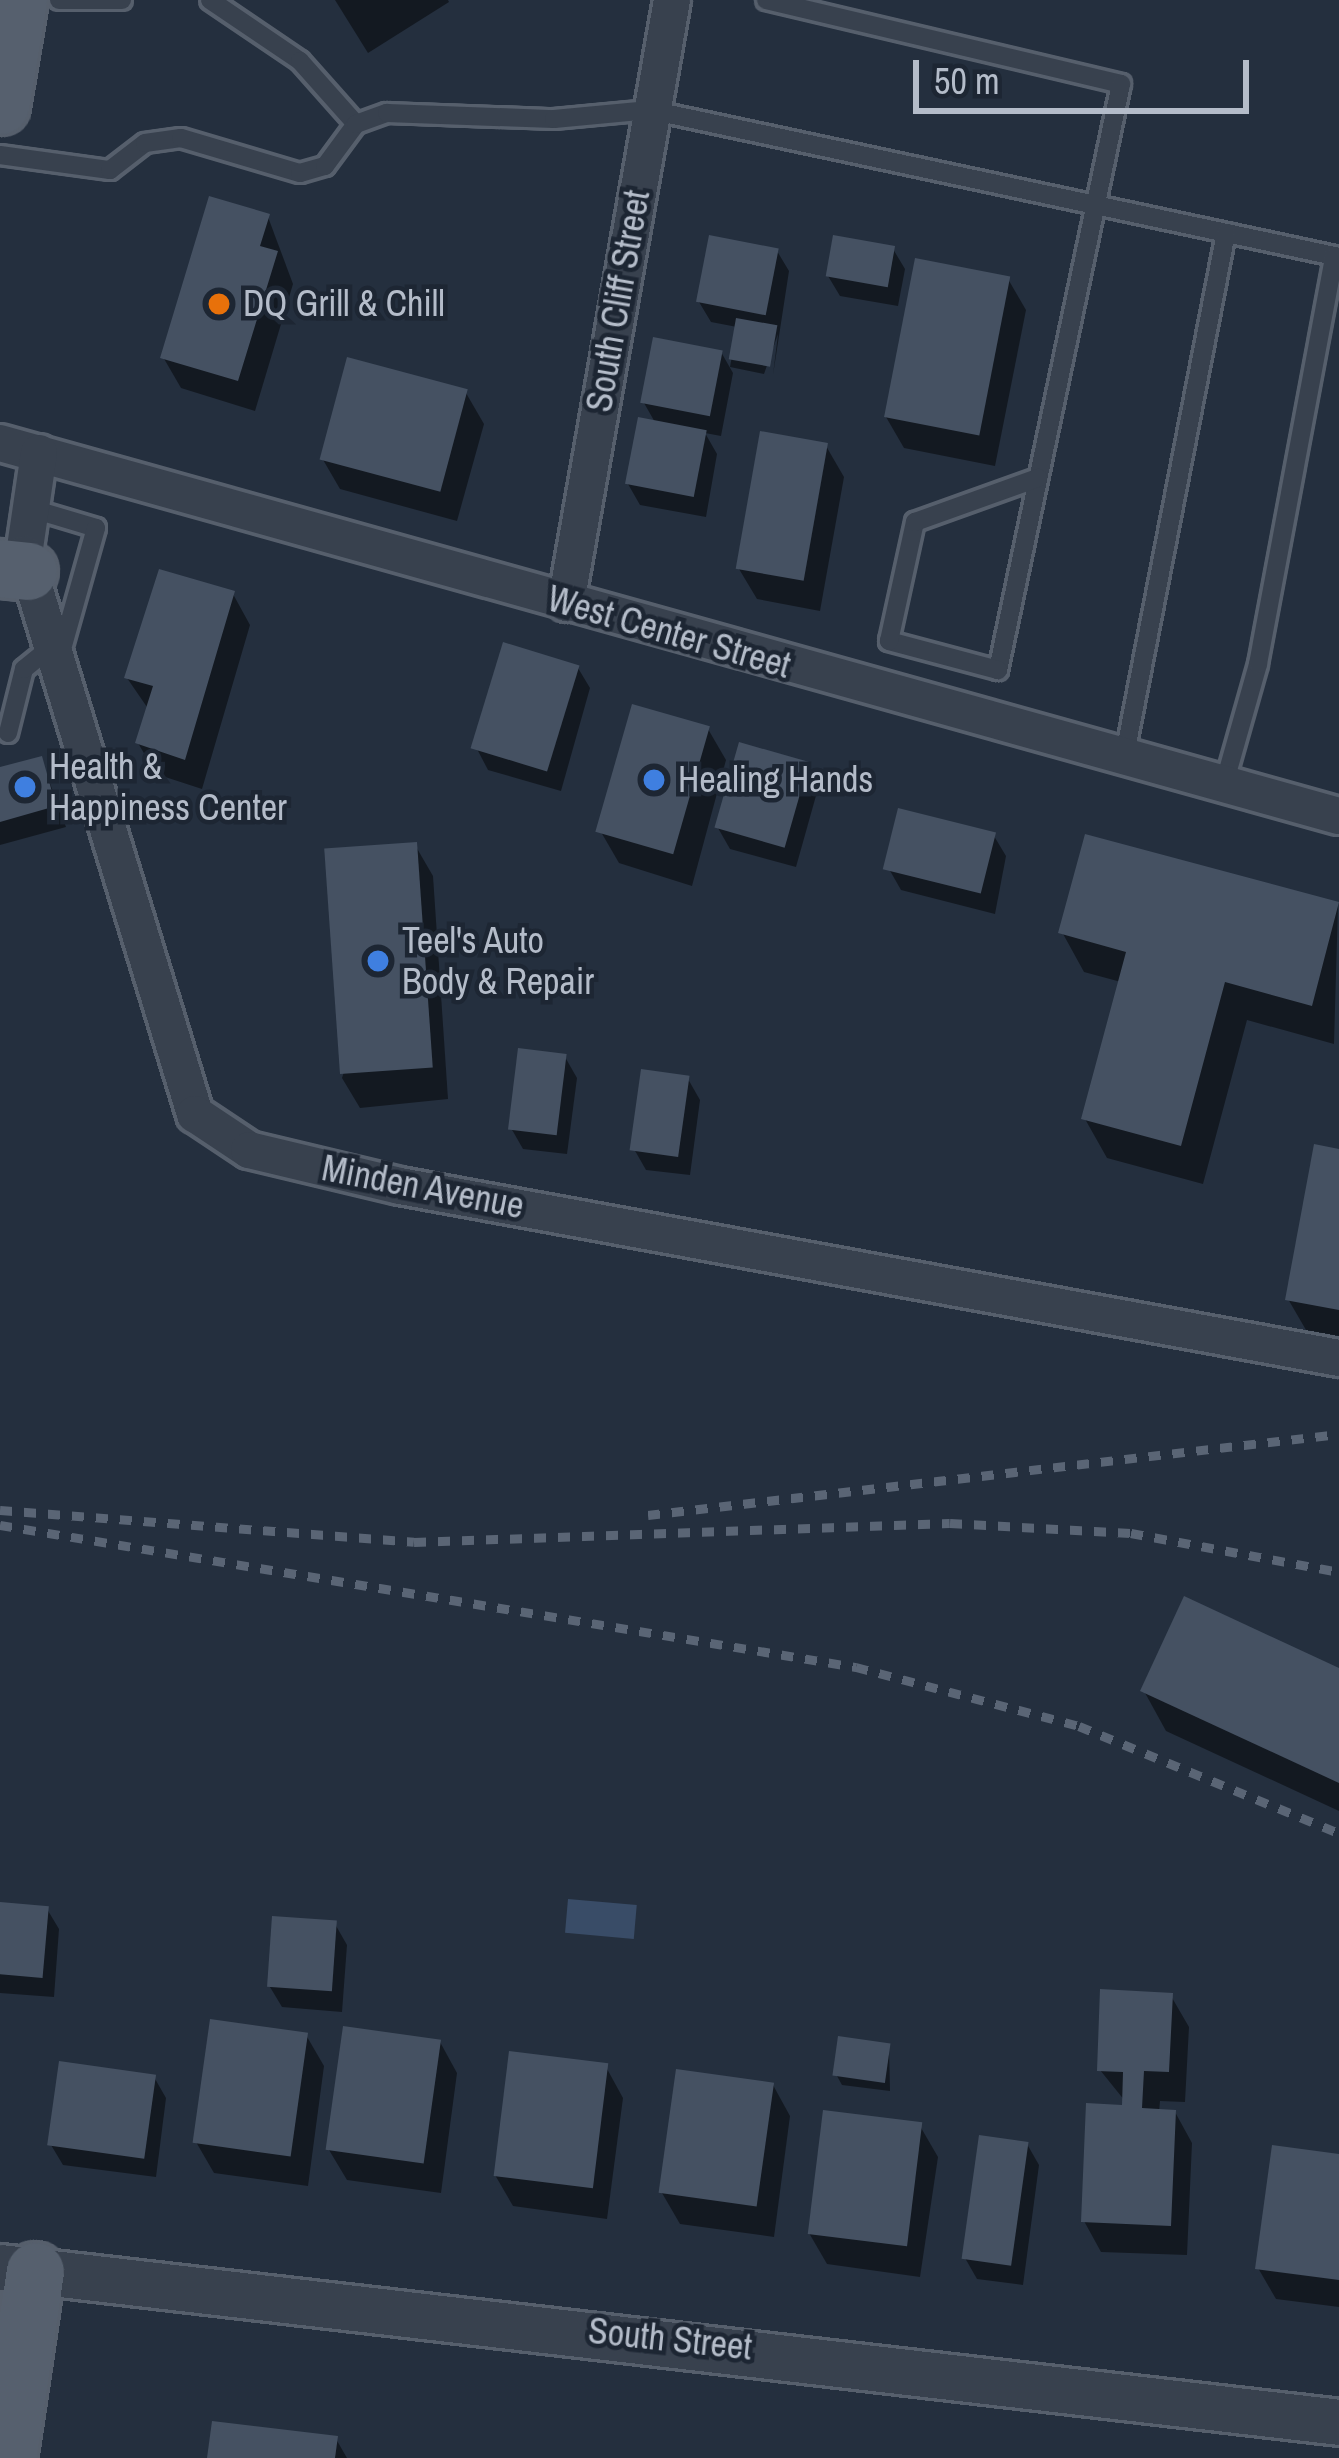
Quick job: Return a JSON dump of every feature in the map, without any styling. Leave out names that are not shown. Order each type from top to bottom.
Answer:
[{"type":"main road","points":[[0,105],[18,0]]},
{"type":"main road","points":[[7,2458],[17,2269]]},
{"type":"street","name":"South Cliff Street","points":[[566,603],[672,0]]},
{"type":"street","name":"West Center Street","points":[[0,443],[1223,788],[1339,816]]},
{"type":"street","name":"Minden Avenue","points":[[39,453],[14,570],[52,660],[195,1114],[249,1150],[1339,1358]]},
{"type":"street","name":"South Street","points":[[17,2269],[1339,2422]]},
{"type":"lane","points":[[59,0],[122,0]]},
{"type":"lane","points":[[210,0],[300,61],[356,124]]},
{"type":"lane","points":[[766,0],[1121,84],[998,670],[889,641],[915,522],[1038,478]]},
{"type":"lane","points":[[0,155],[110,170],[145,142],[181,138],[300,173],[325,166],[356,124],[387,113],[554,119],[650,110],[1336,256],[1258,664],[1223,788]]},
{"type":"lane","points":[[1124,760],[1226,233]]},
{"type":"lane","points":[[8,734],[24,669],[52,660],[96,528],[26,507]]},
{"type":"water","points":[[568,1899],[637,1905],[634,1939],[565,1933]]},
{"type":"building","name":"DQ Grill & Chill","points":[[209,196],[270,214],[260,246],[278,251],[238,381],[160,358]]},
{"type":"building","points":[[709,235],[779,249],[766,315],[696,302]]},
{"type":"building","points":[[833,235],[895,246],[888,287],[826,276]]},
{"type":"building","points":[[915,258],[1010,277],[979,436],[884,417]]},
{"type":"building","points":[[736,318],[777,325],[770,367],[729,359]]},
{"type":"building","points":[[653,337],[723,351],[710,416],[640,403]]},
{"type":"building","points":[[347,357],[468,389],[440,492],[320,459]]},
{"type":"building","points":[[638,417],[707,430],[694,497],[625,484]]},
{"type":"building","points":[[760,431],[828,443],[804,581],[736,569]]},
{"type":"building","points":[[159,569],[235,591],[185,760],[135,743],[153,686],[124,678]]},
{"type":"building","points":[[503,642],[580,665],[547,772],[471,748]]},
{"type":"building","name":"Healing Hands","points":[[632,704],[710,726],[673,854],[595,832]]},
{"type":"building","points":[[739,742],[809,762],[785,848],[714,828]]},
{"type":"building","name":"Health & Happiness Center","points":[[42,756],[56,806],[0,822],[0,767]]},
{"type":"building","points":[[898,808],[996,832],[981,894],[883,869]]},
{"type":"building","points":[[1085,834],[1339,902],[1312,1006],[1225,982],[1181,1146],[1081,1119],[1126,952],[1058,933]]},
{"type":"building","name":"Teel's Auto Body & Repair","points":[[417,842],[433,1067],[340,1074],[324,848]]},
{"type":"building","points":[[518,1048],[567,1054],[557,1135],[508,1129]]},
{"type":"building","points":[[641,1069],[690,1076],[678,1157],[630,1150]]},
{"type":"building","points":[[1314,1144],[1339,1149],[1339,1310],[1285,1300]]},
{"type":"building","points":[[1184,1596],[1339,1668],[1339,1783],[1140,1691]]},
{"type":"building","points":[[0,1902],[49,1906],[43,1978],[0,1974]]},
{"type":"building","points":[[272,1916],[337,1921],[332,1991],[267,1987]]},
{"type":"building","points":[[1100,1989],[1173,1993],[1169,2072],[1144,2071],[1142,2108],[1176,2110],[1171,2226],[1081,2222],[1086,2103],[1122,2105],[1123,2072],[1097,2071]]},
{"type":"building","points":[[210,2019],[308,2033],[291,2157],[193,2143]]},
{"type":"building","points":[[343,2026],[441,2040],[424,2164],[326,2150]]},
{"type":"building","points":[[838,2036],[890,2043],[885,2083],[832,2076]]},
{"type":"building","points":[[509,2051],[608,2063],[593,2188],[494,2176]]},
{"type":"building","points":[[59,2061],[156,2075],[144,2159],[47,2145]]},
{"type":"building","points":[[676,2069],[774,2083],[757,2207],[659,2193]]},
{"type":"building","points":[[823,2110],[922,2122],[907,2246],[808,2234]]},
{"type":"building","points":[[979,2135],[1029,2142],[1011,2266],[962,2259]]},
{"type":"building","points":[[1272,2145],[1339,2154],[1339,2280],[1255,2269]]},
{"type":"building","points":[[212,2421],[338,2436],[335,2458],[207,2458]]},
{"type":"railway","points":[[648,1515],[1339,1434]]},
{"type":"railway","points":[[0,1510],[414,1542],[950,1523],[1131,1533],[1339,1572]]},
{"type":"railway","points":[[0,1525],[856,1667],[1079,1726],[1339,1833]]},
{"type":"place","name":"DQ Grill & Chill","points":[[219,304]]},
{"type":"place","name":"Healing Hands","points":[[654,780]]},
{"type":"place","name":"Health & Happiness Center","points":[[25,787]]},
{"type":"place","name":"Teel's Auto Body & Repair","points":[[378,961]]}]
